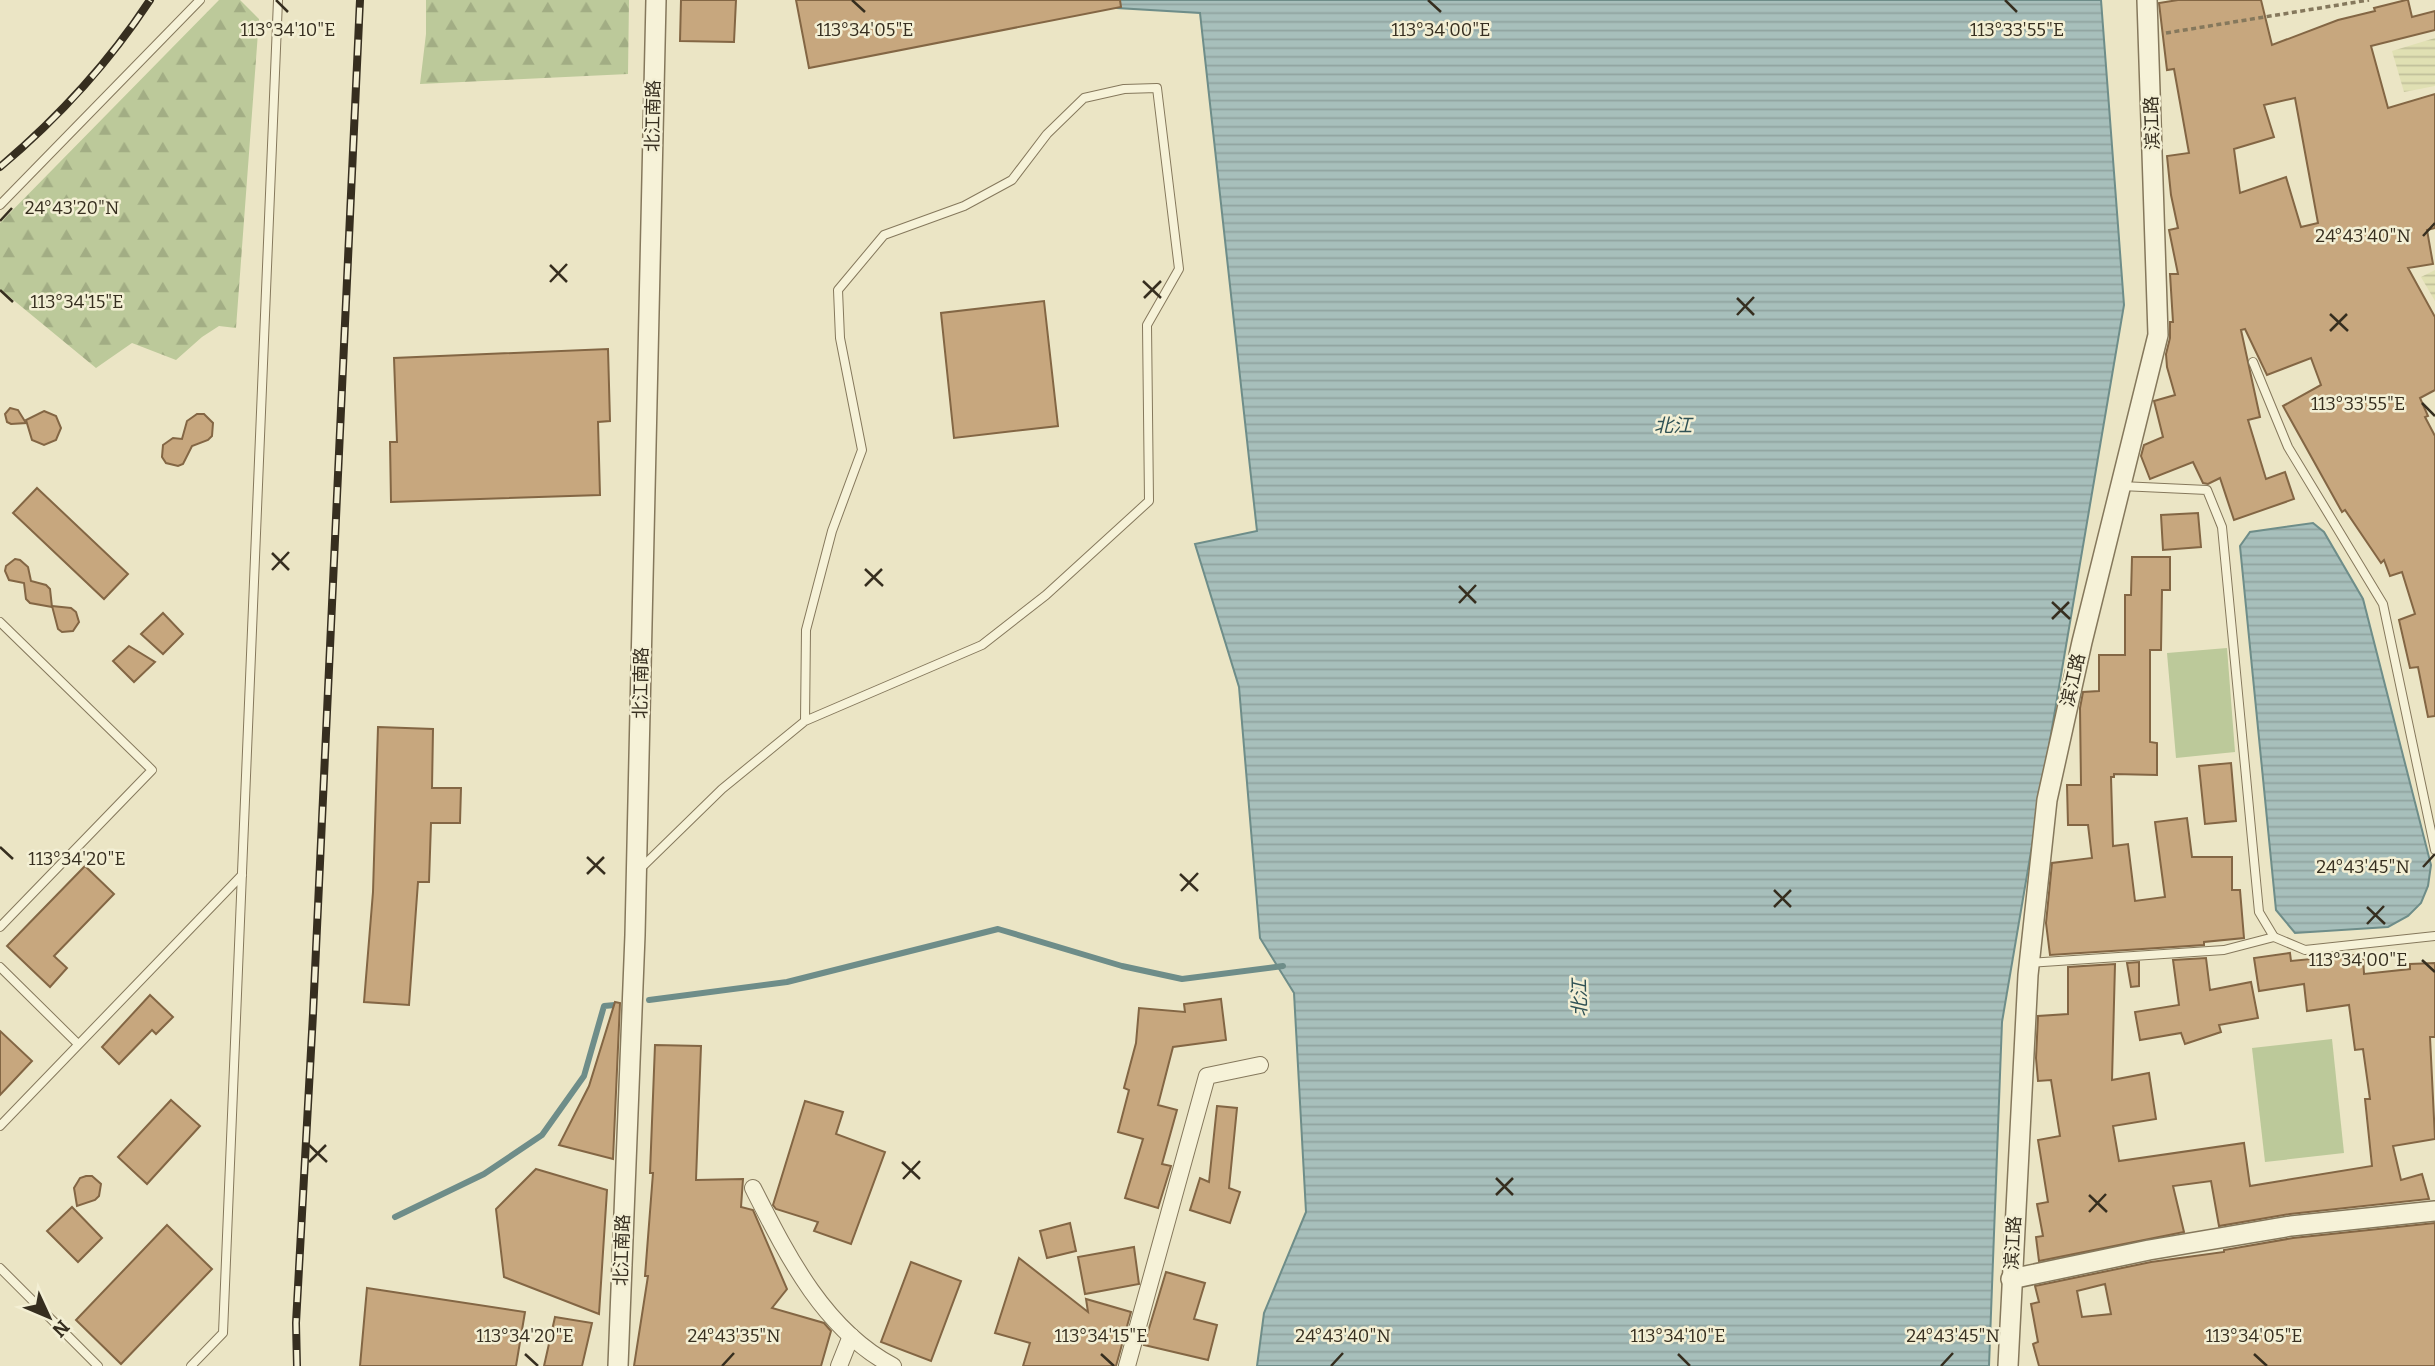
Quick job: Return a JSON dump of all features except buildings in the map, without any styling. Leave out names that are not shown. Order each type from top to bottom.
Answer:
[{"type":"street","name":"北江南路","points":[[618,1366],[636,872],[656,0]]},
{"type":"street","name":"滨江路","points":[[2008,1366],[2029,963],[2047,800],[2082,642],[2158,335],[2147,0]]},
{"type":"street","points":[[1127,1366],[1207,1076],[1260,1065]]},
{"type":"street","points":[[753,1188],[788,1258],[839,1326],[893,1366]]},
{"type":"street","points":[[2011,1279],[2149,1250],[2291,1226],[2435,1211]]},
{"type":"street","points":[[839,1366],[851,1336]]},
{"type":"lane","points":[[0,205],[200,0]]},
{"type":"lane","points":[[191,1366],[223,1333],[278,0]]},
{"type":"lane","points":[[636,872],[722,789],[805,721],[982,645],[1046,595],[1149,502],[1147,325],[1179,269],[1157,88],[1124,89],[1084,98],[1047,134],[1012,180],[964,206],[884,235],[838,290],[840,338],[862,450],[832,531],[806,630],[805,721]]},
{"type":"lane","points":[[2253,362],[2288,446],[2383,604],[2435,849]]},
{"type":"lane","points":[[2121,486],[2207,490],[2222,527],[2259,912],[2274,937],[2305,950],[2435,936]]},
{"type":"lane","points":[[0,622],[152,770],[0,927]]},
{"type":"lane","points":[[0,1126],[242,875]]},
{"type":"lane","points":[[2029,963],[2224,950],[2274,937]]},
{"type":"lane","points":[[0,967],[78,1044]]},
{"type":"lane","points":[[0,1268],[98,1366]]},
{"type":"path","points":[[2150,36],[2369,0]]},
{"type":"green space","points":[[219,0],[240,0],[259,19],[236,328],[219,326],[176,360],[132,343],[96,368],[0,289],[0,223]]},
{"type":"green space","points":[[426,0],[629,0],[628,74],[420,84],[426,34]]},
{"type":"green space","points":[[2435,38],[2435,86],[2404,92],[2392,51]]},
{"type":"green space","points":[[2435,270],[2435,301],[2421,277]]},
{"type":"green space","points":[[2227,648],[2235,752],[2176,758],[2167,653]]},
{"type":"green space","points":[[2332,1039],[2344,1153],[2265,1162],[2252,1048]]},
{"type":"water","name":"北江","points":[[1115,0],[2101,0],[2124,305],[2002,1022],[1989,1366],[1257,1366],[1264,1313],[1306,1212],[1294,993],[1260,938],[1239,687],[1195,544],[1257,531],[1200,13],[1117,8]]},
{"type":"water","points":[[2313,523],[2324,532],[2363,599],[2431,865],[2428,886],[2421,903],[2408,916],[2388,927],[2295,933],[2276,910],[2240,546],[2250,532]]},
{"type":"waterway","points":[[649,1000],[787,982],[998,929],[1122,966],[1182,979],[1283,966]]},
{"type":"waterway","points":[[395,1217],[484,1174],[542,1135],[584,1076],[604,1006],[615,1005]]},
{"type":"railway","points":[[0,167],[42,129],[100,68],[150,0]]},
{"type":"railway","points":[[297,1366],[296,1323],[360,0]]}]
